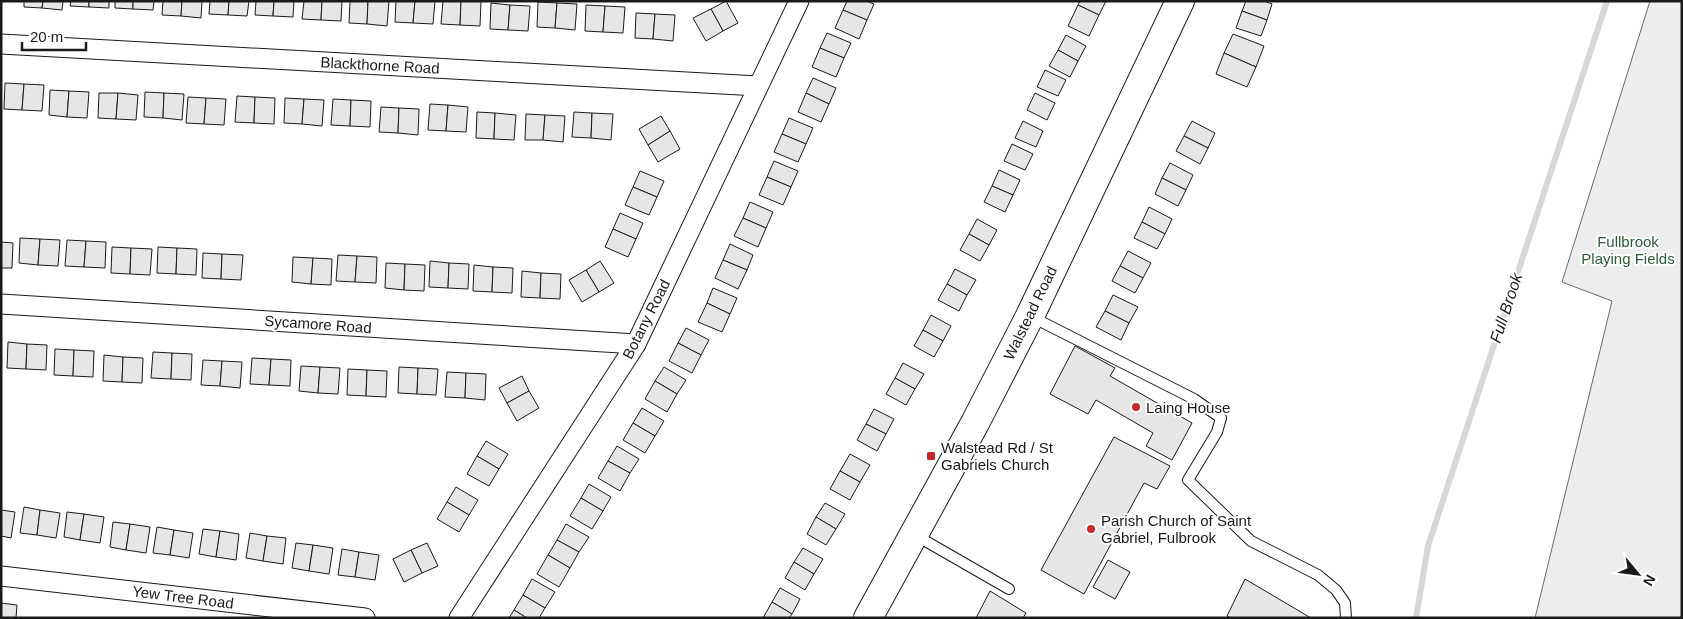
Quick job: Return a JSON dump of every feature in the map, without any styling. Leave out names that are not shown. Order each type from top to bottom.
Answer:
[{"type":"street","name":"Botany Road","points":[[459,618],[636,344],[799,1]]},
{"type":"street","name":"Walstead Road","points":[[868,618],[975,422],[1030,316],[1180,1]]},
{"type":"street","name":"Blackthorne Road","points":[[1,44],[758,86]]},
{"type":"street","name":"Sycamore Road","points":[[1,304],[636,344]]},
{"type":"street","name":"Yew Tree Road","points":[[1,576],[365,618]]},
{"type":"lane","points":[[1030,316],[1194,399],[1221,418],[1217,432],[1188,480],[1251,541],[1318,575],[1336,590],[1345,603],[1346,618]]},
{"type":"lane","points":[[914,534],[1009,589]]},
{"type":"green space","name":"Fullbrook Playing Fields","points":[[1650,1],[1682,1],[1682,618],[1535,618],[1612,301],[1562,282]]},
{"type":"building","points":[[24,1],[43,1],[42,8],[24,7]]},
{"type":"building","points":[[43,1],[63,1],[62,10],[42,8]]},
{"type":"building","points":[[71,1],[89,1],[89,7],[70,6]]},
{"type":"building","points":[[89,1],[109,1],[109,8],[89,7]]},
{"type":"building","points":[[115,1],[133,1],[133,9],[115,8]]},
{"type":"building","points":[[133,1],[154,1],[153,10],[133,9]]},
{"type":"building","points":[[163,1],[182,1],[181,16],[162,15]]},
{"type":"building","points":[[182,1],[202,1],[201,18],[181,16]]},
{"type":"building","points":[[210,1],[229,1],[228,15],[209,14]]},
{"type":"building","points":[[229,1],[249,1],[247,16],[228,15]]},
{"type":"building","points":[[256,1],[274,1],[273,16],[255,15]]},
{"type":"building","points":[[274,1],[294,1],[293,17],[273,16]]},
{"type":"building","points":[[304,1],[322,1],[321,20],[302,19]]},
{"type":"building","points":[[322,1],[342,1],[341,21],[321,20]]},
{"type":"building","points":[[350,1],[368,1],[367,24],[349,23]]},
{"type":"building","points":[[368,1],[389,1],[387,26],[367,24]]},
{"type":"building","points":[[396,1],[415,1],[413,23],[395,22]]},
{"type":"building","points":[[415,1],[435,1],[433,24],[413,23]]},
{"type":"building","points":[[443,1],[461,1],[460,25],[441,24]]},
{"type":"building","points":[[461,1],[481,1],[480,26],[460,25]]},
{"type":"building","points":[[726,1],[738,23],[723,31],[711,9]]},
{"type":"building","points":[[847,1],[866,1],[874,4],[867,20],[843,10]]},
{"type":"building","points":[[1080,1],[1106,1],[1099,15],[1078,5]]},
{"type":"building","points":[[1246,1],[1264,1],[1272,4],[1267,20],[1242,11]]},
{"type":"building","points":[[538,2],[557,3],[555,28],[537,27]]},
{"type":"building","points":[[491,3],[510,5],[508,30],[490,29]]},
{"type":"building","points":[[557,3],[577,4],[575,30],[555,28]]},
{"type":"building","points":[[510,5],[530,6],[528,31],[508,30]]},
{"type":"building","points":[[586,5],[605,6],[603,32],[585,31]]},
{"type":"building","points":[[1078,5],[1099,15],[1089,36],[1068,26]]},
{"type":"building","points":[[605,6],[625,7],[623,33],[603,32]]},
{"type":"building","points":[[711,9],[723,31],[706,41],[693,18]]},
{"type":"building","points":[[843,10],[867,20],[859,39],[835,28]]},
{"type":"building","points":[[1242,11],[1267,20],[1261,36],[1236,28]]},
{"type":"building","points":[[636,13],[655,14],[653,39],[635,38]]},
{"type":"building","points":[[655,14],[675,15],[673,41],[653,39]]},
{"type":"building","points":[[827,33],[851,43],[844,58],[820,48]]},
{"type":"building","points":[[1233,34],[1264,46],[1256,67],[1224,53]]},
{"type":"building","points":[[1066,35],[1086,46],[1078,61],[1058,50]]},
{"type":"building","points":[[820,48],[844,58],[836,77],[812,67]]},
{"type":"building","points":[[1058,50],[1078,61],[1070,77],[1049,66]]},
{"type":"building","points":[[1224,53],[1256,67],[1247,87],[1216,74]]},
{"type":"building","points":[[1045,70],[1066,80],[1058,96],[1037,87]]},
{"type":"building","points":[[813,78],[836,88],[829,104],[806,93]]},
{"type":"building","points":[[5,83],[24,84],[22,110],[4,109]]},
{"type":"building","points":[[24,84],[44,85],[42,111],[22,110]]},
{"type":"building","points":[[50,90],[69,91],[67,117],[49,115]]},
{"type":"building","points":[[69,91],[89,92],[87,118],[67,117]]},
{"type":"building","points":[[145,92],[164,93],[163,118],[144,117]]},
{"type":"building","points":[[99,93],[118,93],[116,119],[98,118]]},
{"type":"building","points":[[118,93],[138,95],[136,120],[116,119]]},
{"type":"building","points":[[164,93],[184,94],[182,120],[163,118]]},
{"type":"building","points":[[806,93],[829,104],[821,122],[798,112]]},
{"type":"building","points":[[1035,93],[1055,103],[1047,120],[1027,110]]},
{"type":"building","points":[[237,96],[255,97],[254,123],[235,122]]},
{"type":"building","points":[[188,97],[206,98],[204,124],[186,123]]},
{"type":"building","points":[[255,97],[275,98],[274,124],[254,123]]},
{"type":"building","points":[[206,98],[226,99],[224,125],[204,124]]},
{"type":"building","points":[[285,98],[304,99],[302,124],[284,123]]},
{"type":"building","points":[[304,99],[324,100],[322,126],[302,124]]},
{"type":"building","points":[[333,99],[351,100],[350,126],[331,125]]},
{"type":"building","points":[[351,100],[371,101],[370,127],[350,126]]},
{"type":"building","points":[[430,104],[448,105],[446,131],[428,130]]},
{"type":"building","points":[[448,105],[468,107],[466,132],[446,131]]},
{"type":"building","points":[[381,107],[399,108],[398,133],[379,132]]},
{"type":"building","points":[[399,108],[419,109],[418,135],[398,133]]},
{"type":"building","points":[[477,112],[495,113],[494,139],[476,138]]},
{"type":"building","points":[[574,112],[592,113],[591,138],[572,137]]},
{"type":"building","points":[[495,113],[516,115],[514,140],[494,139]]},
{"type":"building","points":[[592,113],[613,114],[611,140],[591,138]]},
{"type":"building","points":[[526,114],[545,115],[543,140],[525,140]]},
{"type":"building","points":[[545,115],[565,116],[563,142],[543,140]]},
{"type":"building","points":[[661,116],[670,131],[648,145],[639,129]]},
{"type":"building","points":[[789,118],[813,128],[806,144],[782,134]]},
{"type":"building","points":[[1023,121],[1043,131],[1036,147],[1015,138]]},
{"type":"building","points":[[1192,121],[1215,133],[1208,148],[1184,136]]},
{"type":"building","points":[[670,131],[680,149],[658,162],[648,145]]},
{"type":"building","points":[[782,134],[806,144],[798,162],[774,152]]},
{"type":"building","points":[[1184,136],[1208,148],[1200,164],[1176,151]]},
{"type":"building","points":[[1012,144],[1033,154],[1025,170],[1004,161]]},
{"type":"building","points":[[774,161],[798,171],[791,187],[767,177]]},
{"type":"building","points":[[1170,163],[1193,175],[1186,190],[1162,178]]},
{"type":"building","points":[[999,170],[1020,180],[1013,195],[992,186]]},
{"type":"building","points":[[640,171],[664,181],[657,197],[633,187]]},
{"type":"building","points":[[767,177],[791,187],[783,205],[759,195]]},
{"type":"building","points":[[1162,178],[1186,190],[1178,206],[1155,194]]},
{"type":"building","points":[[992,186],[1013,195],[1005,212],[984,202]]},
{"type":"building","points":[[633,187],[657,197],[649,215],[625,205]]},
{"type":"building","points":[[750,202],[773,212],[766,228],[743,218]]},
{"type":"building","points":[[1149,207],[1172,219],[1165,234],[1142,222]]},
{"type":"building","points":[[620,213],[643,223],[636,239],[613,229]]},
{"type":"building","points":[[743,218],[766,228],[758,247],[734,236]]},
{"type":"building","points":[[977,219],[997,230],[989,245],[969,234]]},
{"type":"building","points":[[1142,222],[1165,234],[1157,249],[1134,238]]},
{"type":"building","points":[[613,229],[636,239],[628,257],[605,247]]},
{"type":"building","points":[[969,234],[989,245],[980,261],[960,250]]},
{"type":"building","points":[[20,238],[40,239],[38,265],[19,263]]},
{"type":"building","points":[[40,239],[60,240],[58,266],[38,265]]},
{"type":"building","points":[[67,240],[86,241],[84,267],[65,266]]},
{"type":"building","points":[[86,241],[106,242],[105,268],[84,267]]},
{"type":"building","points":[[1,242],[13,243],[12,268],[1,268]]},
{"type":"building","points":[[730,244],[753,255],[747,270],[723,260]]},
{"type":"building","points":[[112,247],[131,248],[130,274],[111,273]]},
{"type":"building","points":[[158,247],[177,248],[176,274],[157,273]]},
{"type":"building","points":[[131,248],[152,249],[150,275],[130,274]]},
{"type":"building","points":[[177,248],[197,249],[196,275],[176,274]]},
{"type":"building","points":[[1128,251],[1151,263],[1143,278],[1120,266]]},
{"type":"building","points":[[203,253],[222,254],[221,279],[202,278]]},
{"type":"building","points":[[222,254],[243,255],[241,280],[221,279]]},
{"type":"building","points":[[338,255],[357,256],[355,282],[336,281]]},
{"type":"building","points":[[357,256],[377,257],[376,283],[355,282]]},
{"type":"building","points":[[293,257],[313,258],[311,284],[292,282]]},
{"type":"building","points":[[313,258],[332,259],[331,285],[311,284]]},
{"type":"building","points":[[723,260],[747,270],[738,289],[715,278]]},
{"type":"building","points":[[430,261],[449,263],[448,288],[429,287]]},
{"type":"building","points":[[600,261],[614,283],[599,292],[586,270]]},
{"type":"building","points":[[386,263],[405,264],[404,290],[385,288]]},
{"type":"building","points":[[449,263],[469,264],[468,289],[448,288]]},
{"type":"building","points":[[405,264],[425,265],[424,291],[404,290]]},
{"type":"building","points":[[474,265],[493,267],[492,292],[473,291]]},
{"type":"building","points":[[1120,266],[1143,278],[1135,293],[1112,281]]},
{"type":"building","points":[[493,267],[513,268],[512,293],[492,292]]},
{"type":"building","points":[[955,269],[976,280],[967,295],[947,284]]},
{"type":"building","points":[[586,270],[599,292],[582,302],[569,280]]},
{"type":"building","points":[[522,271],[541,273],[540,298],[521,297]]},
{"type":"building","points":[[541,273],[561,274],[560,299],[540,298]]},
{"type":"building","points":[[947,284],[967,295],[959,311],[938,300]]},
{"type":"building","points":[[713,288],[737,298],[730,314],[707,303]]},
{"type":"building","points":[[1113,295],[1138,307],[1129,323],[1105,311]]},
{"type":"building","points":[[707,303],[730,314],[722,332],[698,322]]},
{"type":"building","points":[[1105,311],[1129,323],[1121,340],[1096,327]]},
{"type":"building","points":[[931,315],[951,326],[943,341],[923,330]]},
{"type":"building","points":[[686,328],[709,340],[701,355],[678,343]]},
{"type":"building","points":[[923,330],[943,341],[934,357],[914,346]]},
{"type":"building","points":[[8,342],[27,344],[26,369],[7,368]]},
{"type":"building","points":[[678,343],[701,355],[692,373],[669,361]]},
{"type":"building","points":[[27,344],[47,345],[46,370],[26,369]]},
{"type":"building","name":"Laing House","points":[[1075,346],[1115,368],[1110,376],[1192,423],[1172,460],[1146,446],[1153,433],[1096,400],[1088,414],[1050,394]]},
{"type":"building","points":[[55,349],[74,350],[73,376],[54,375]]},
{"type":"building","points":[[74,350],[94,351],[93,377],[73,376]]},
{"type":"building","points":[[153,352],[172,353],[171,379],[151,378]]},
{"type":"building","points":[[172,353],[192,354],[191,380],[171,379]]},
{"type":"building","points":[[104,355],[123,357],[122,382],[103,381]]},
{"type":"building","points":[[123,357],[143,358],[142,383],[122,382]]},
{"type":"building","points":[[252,358],[271,359],[269,385],[250,384]]},
{"type":"building","points":[[271,359],[291,360],[290,386],[269,385]]},
{"type":"building","points":[[203,360],[222,361],[220,386],[201,385]]},
{"type":"building","points":[[222,361],[242,362],[240,388],[220,386]]},
{"type":"building","points":[[903,363],[924,374],[915,389],[895,378]]},
{"type":"building","points":[[301,366],[320,367],[318,393],[299,391]]},
{"type":"building","points":[[320,367],[340,368],[338,394],[318,393]]},
{"type":"building","points":[[399,367],[418,368],[417,394],[398,393]]},
{"type":"building","points":[[664,367],[686,380],[677,394],[655,381]]},
{"type":"building","points":[[418,368],[438,369],[436,395],[417,394]]},
{"type":"building","points":[[348,369],[367,370],[366,396],[347,395]]},
{"type":"building","points":[[367,370],[387,371],[386,397],[366,396]]},
{"type":"building","points":[[447,372],[466,373],[465,398],[445,397]]},
{"type":"building","points":[[466,373],[486,374],[485,400],[465,398]]},
{"type":"building","points":[[522,376],[529,391],[507,403],[499,388]]},
{"type":"building","points":[[895,378],[915,389],[906,405],[886,394]]},
{"type":"building","points":[[655,381],[677,394],[667,412],[645,399]]},
{"type":"building","points":[[529,391],[539,408],[517,421],[507,403]]},
{"type":"building","points":[[642,408],[664,421],[655,436],[633,423]]},
{"type":"building","points":[[874,409],[894,419],[886,434],[866,424]]},
{"type":"building","points":[[633,423],[655,436],[645,453],[623,440]]},
{"type":"building","points":[[866,424],[886,434],[877,451],[857,440]]},
{"type":"building","name":"Parish Church of Saint Gabriel, Fulbrook","points":[[1114,437],[1170,466],[1157,489],[1144,483],[1084,594],[1041,570]]},
{"type":"building","points":[[486,441],[508,454],[499,469],[477,456]]},
{"type":"building","points":[[617,446],[639,459],[630,473],[608,461]]},
{"type":"building","points":[[850,454],[870,465],[860,482],[840,471]]},
{"type":"building","points":[[477,456],[499,469],[489,486],[467,474]]},
{"type":"building","points":[[608,461],[630,473],[620,491],[598,478]]},
{"type":"building","points":[[840,471],[860,482],[850,500],[830,489]]},
{"type":"building","points":[[589,484],[611,497],[603,511],[581,498]]},
{"type":"building","points":[[456,487],[478,500],[469,515],[447,502]]},
{"type":"building","points":[[581,498],[603,511],[592,529],[570,516]]},
{"type":"building","points":[[447,502],[469,515],[459,532],[437,519]]},
{"type":"building","points":[[825,503],[845,514],[836,529],[816,517]]},
{"type":"building","points":[[24,507],[40,510],[37,535],[20,533]]},
{"type":"building","points":[[1,510],[15,512],[11,538],[1,536]]},
{"type":"building","points":[[40,510],[60,513],[56,538],[37,535]]},
{"type":"building","points":[[67,512],[84,514],[80,540],[64,537]]},
{"type":"building","points":[[84,514],[104,517],[100,543],[80,540]]},
{"type":"building","points":[[816,517],[836,529],[826,545],[807,534]]},
{"type":"building","points":[[113,522],[130,524],[126,550],[110,547]]},
{"type":"building","points":[[130,524],[150,527],[146,553],[126,550]]},
{"type":"building","points":[[566,524],[589,537],[579,552],[557,540]]},
{"type":"building","points":[[157,527],[174,530],[170,555],[153,553]]},
{"type":"building","points":[[203,529],[220,531],[216,557],[199,554]]},
{"type":"building","points":[[174,530],[193,533],[189,558],[170,555]]},
{"type":"building","points":[[220,531],[239,534],[236,560],[216,557]]},
{"type":"building","points":[[250,533],[267,536],[263,561],[246,558]]},
{"type":"building","points":[[267,536],[286,538],[283,564],[263,561]]},
{"type":"building","points":[[557,540],[579,552],[570,568],[548,555]]},
{"type":"building","points":[[296,543],[313,545],[309,571],[292,568]]},
{"type":"building","points":[[427,543],[438,566],[422,573],[411,550]]},
{"type":"building","points":[[313,545],[333,548],[329,574],[309,571]]},
{"type":"building","points":[[803,548],[823,559],[814,574],[794,562]]},
{"type":"building","points":[[342,549],[359,552],[355,577],[338,575]]},
{"type":"building","points":[[411,550],[422,573],[404,582],[393,559]]},
{"type":"building","points":[[359,552],[379,555],[375,580],[355,577]]},
{"type":"building","points":[[548,555],[570,568],[559,587],[537,574]]},
{"type":"building","points":[[1108,560],[1130,572],[1115,599],[1093,587]]},
{"type":"building","points":[[794,562],[814,574],[805,590],[785,578]]},
{"type":"building","points":[[532,579],[555,592],[545,608],[523,595]]},
{"type":"building","points":[[1245,579],[1311,618],[1231,618],[1227,616]]},
{"type":"building","points":[[780,588],[800,599],[792,614],[772,602]]},
{"type":"building","points":[[990,591],[1026,613],[1023,618],[976,618]]},
{"type":"building","points":[[523,595],[545,608],[539,618],[527,618],[514,610]]},
{"type":"building","points":[[772,602],[792,614],[789,618],[763,618]]},
{"type":"building","points":[[1,603],[17,605],[16,618],[1,618]]},
{"type":"building","points":[[514,610],[527,618],[509,618]]},
{"type":"waterway","name":"Full Brook","points":[[1416,618],[1428,546],[1607,1]]},
{"type":"place","name":"Laing House","points":[[1136,407]]},
{"type":"place","name":"Walstead Rd / St Gabriels Church","points":[[931,456]]},
{"type":"place","name":"Parish Church of Saint Gabriel, Fulbrook","points":[[1091,529]]}]
